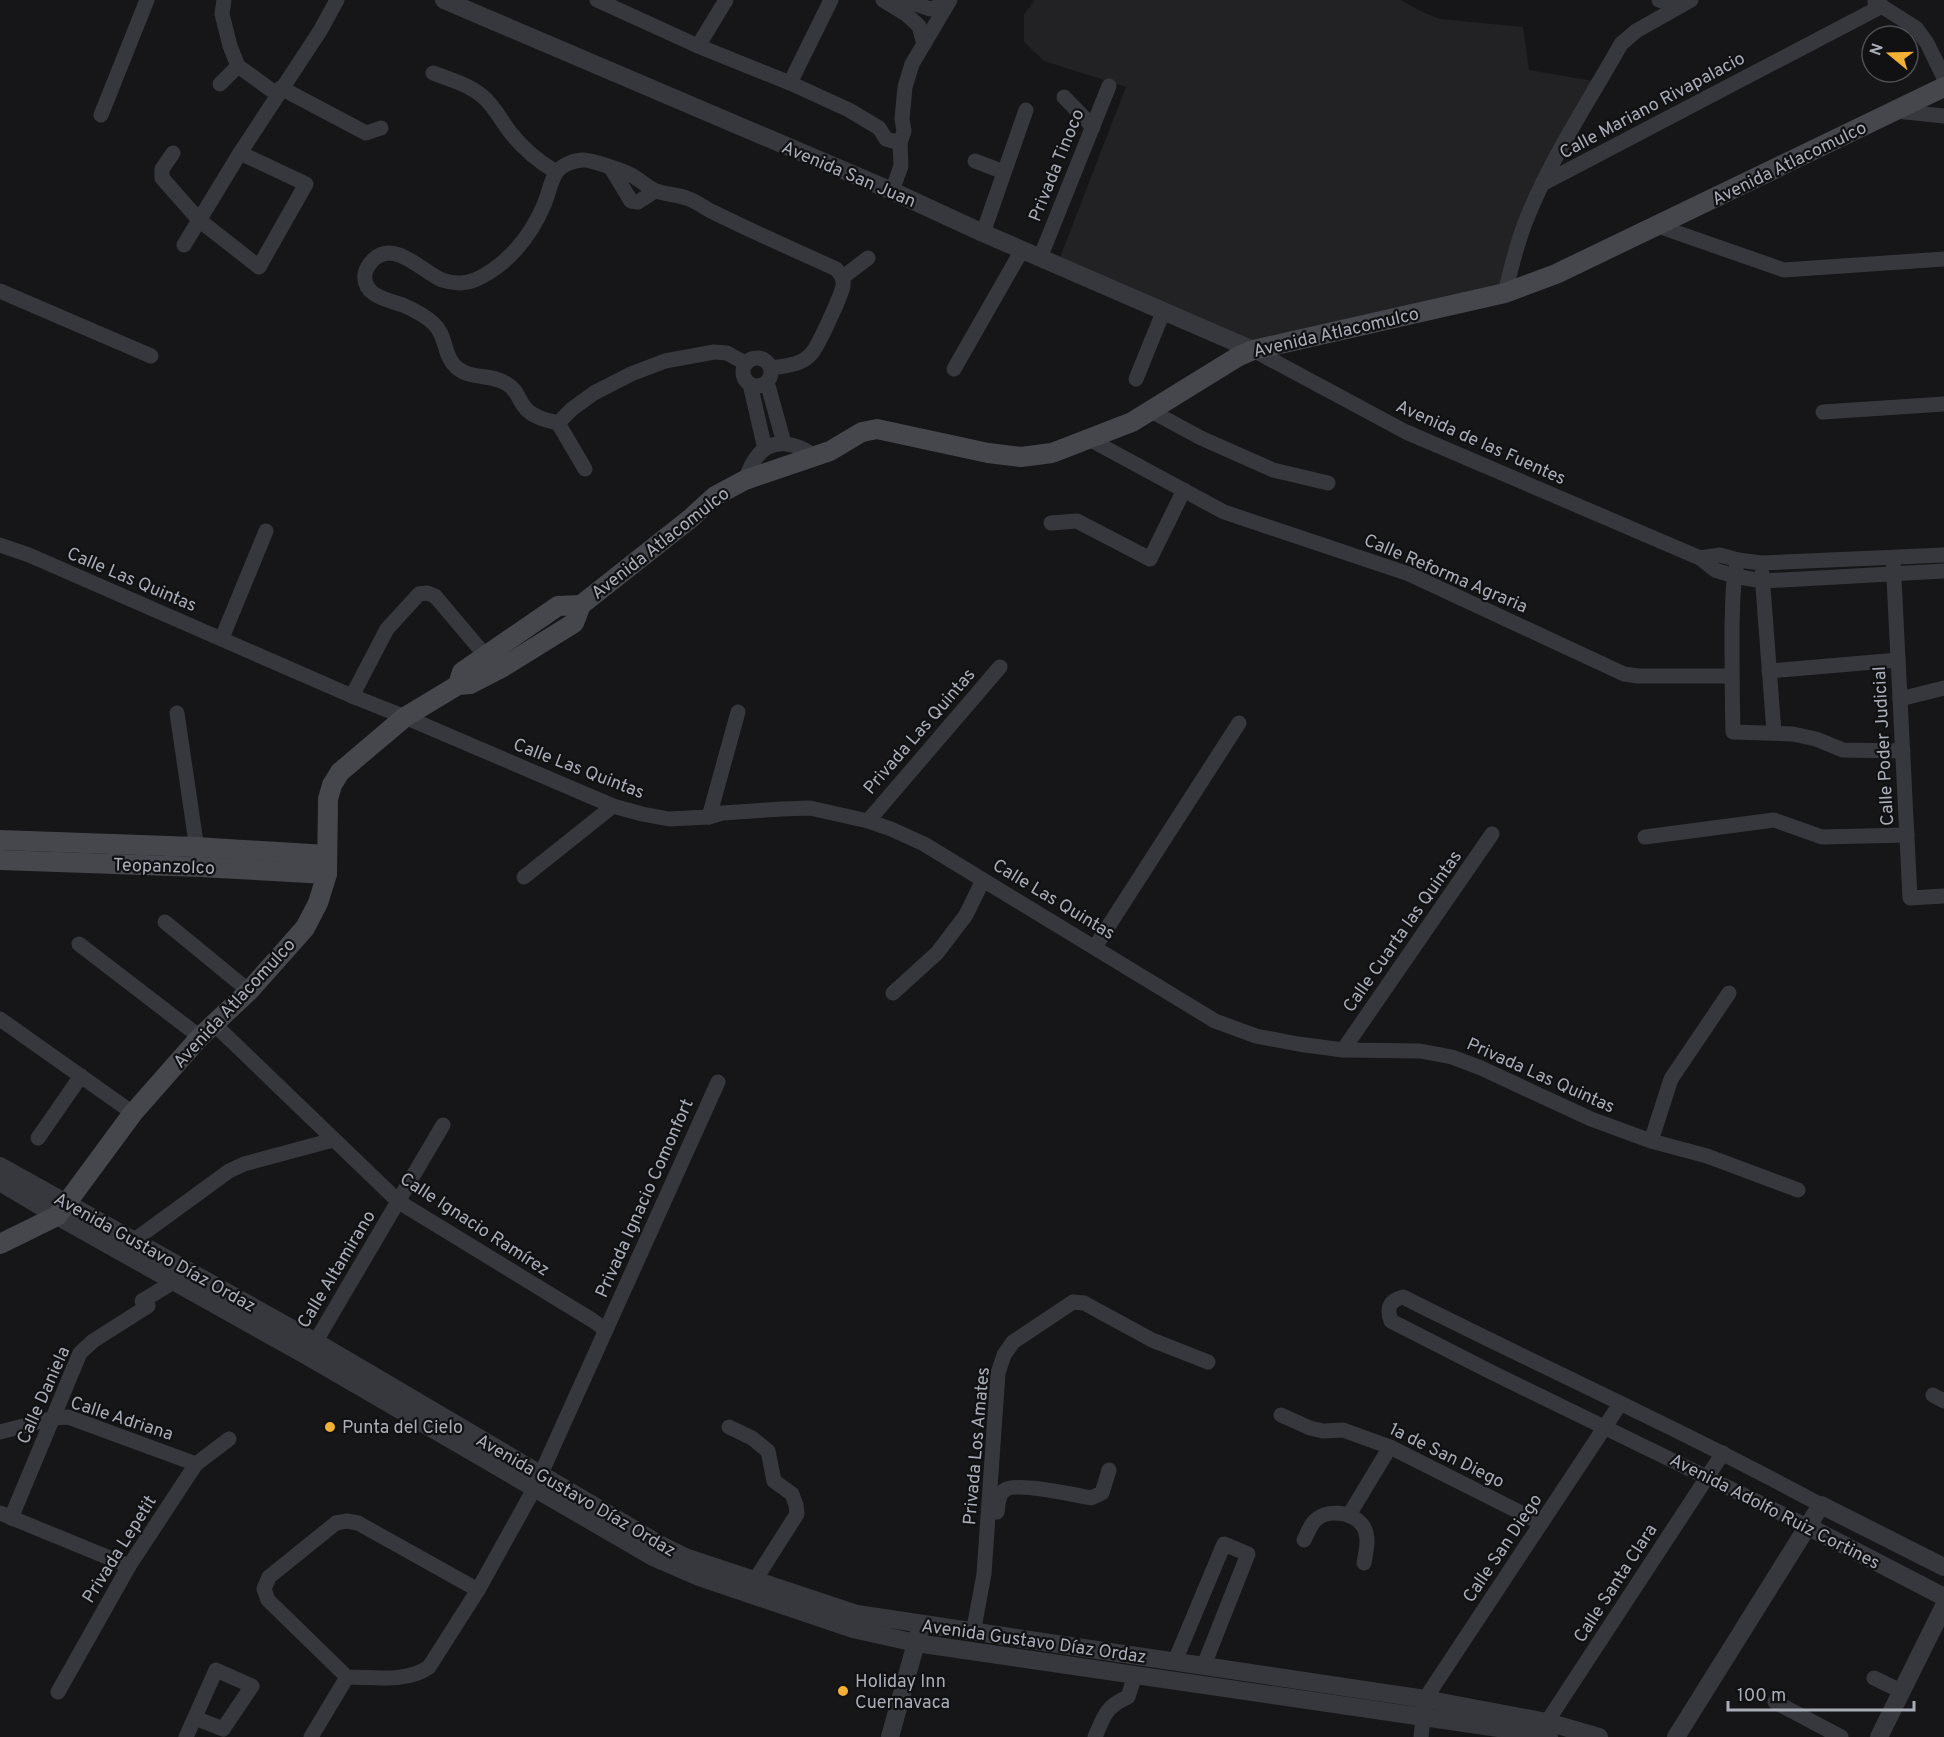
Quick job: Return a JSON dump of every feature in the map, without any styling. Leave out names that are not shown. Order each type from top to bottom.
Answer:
[{"type":"main road","name":"Avenida Atlacomulco","points":[[0,1244],[62,1210],[133,1113],[207,1030],[249,992],[305,928],[318,903],[327,874],[328,799],[332,785],[340,772],[405,717],[458,686],[470,684],[488,665],[558,606],[581,605],[691,518],[715,496],[745,480],[830,451],[862,432],[877,429],[988,453],[1022,457],[1052,453],[1132,422],[1239,356],[1253,350],[1505,293],[1556,274],[1944,87]]},
{"type":"main road","name":"Teopanzolco","points":[[0,840],[196,847],[327,855]]},
{"type":"main road","name":"Teopanzolco","points":[[0,860],[327,874]]},
{"type":"street","points":[[101,115],[147,0]]},
{"type":"street","points":[[224,0],[222,14],[238,66],[280,92],[366,133],[381,128]]},
{"type":"street","points":[[184,245],[240,153],[320,32],[337,0]]},
{"type":"street","name":"Avenida San Juan","points":[[444,0],[892,191],[1253,350]]},
{"type":"street","points":[[597,0],[615,4],[698,46],[790,83],[849,110],[879,128],[886,139],[900,144]]},
{"type":"street","points":[[698,46],[726,0]]},
{"type":"street","points":[[790,83],[831,0]]},
{"type":"street","points":[[883,0],[906,14],[919,26],[924,44]]},
{"type":"street","points":[[904,0],[930,9],[949,2]]},
{"type":"street","points":[[1659,0],[1684,4]]},
{"type":"street","points":[[892,191],[901,166],[900,144],[904,132],[902,119],[905,87],[912,64],[949,2]]},
{"type":"street","points":[[1877,3],[1916,28],[1927,43],[1944,78]]},
{"type":"street","name":"Calle Mariano Rivapalacio","points":[[1542,184],[1877,3]]},
{"type":"street","points":[[1505,293],[1514,256],[1542,184],[1621,44],[1636,31],[1684,4]]},
{"type":"street","points":[[220,84],[238,66]]},
{"type":"street","points":[[433,74],[480,94],[493,107],[522,146],[536,159],[556,172]]},
{"type":"street","name":"Privada Tinoco","points":[[1040,258],[1109,86]]},
{"type":"street","points":[[1064,97],[1093,127]]},
{"type":"street","points":[[983,233],[1026,110]]},
{"type":"street","points":[[1896,111],[1944,116]]},
{"type":"street","points":[[879,128],[889,121],[902,119]]},
{"type":"street","points":[[173,153],[162,169],[162,178],[199,220],[259,267],[306,184],[240,153]]},
{"type":"street","points":[[585,470],[558,423],[535,416],[524,406],[516,390],[505,382],[492,377],[469,375],[458,369],[449,359],[442,336],[434,323],[406,306],[380,298],[370,291],[365,283],[365,273],[376,256],[383,253],[396,254],[444,281],[463,284],[475,280],[492,271],[514,252],[531,231],[543,208],[556,172],[568,163],[584,160],[610,168],[630,175],[655,190],[691,200],[712,212],[836,269],[843,277],[843,288],[818,343],[810,355],[800,362],[769,375],[762,385],[750,384]]},
{"type":"street","points":[[975,161],[1004,172]]},
{"type":"street","points":[[610,168],[631,201],[638,202],[655,190]]},
{"type":"street","points":[[1658,226],[1784,270],[1944,260]]},
{"type":"street","points":[[954,369],[1022,250]]},
{"type":"street","points":[[843,277],[868,258]]},
{"type":"street","points":[[0,291],[151,356]]},
{"type":"street","points":[[1136,379],[1164,310]]},
{"type":"street","name":"Avenida de las Fuentes","points":[[1253,350],[1406,432],[1700,558],[1715,570],[1734,576],[1763,581],[1894,567],[1944,555]]},
{"type":"street","points":[[558,423],[594,393],[631,374],[665,361],[714,352],[727,353],[745,363]]},
{"type":"street","points":[[765,449],[750,384],[743,375],[745,363],[756,357],[767,361],[783,443]]},
{"type":"street","points":[[1823,412],[1944,404]]},
{"type":"street","points":[[1151,411],[1201,438],[1274,471],[1328,483]]},
{"type":"street","name":"Calle Reforma Agraria","points":[[1089,439],[1224,512],[1409,574],[1624,674],[1731,676]]},
{"type":"street","points":[[745,480],[756,457],[765,449],[783,443],[795,445],[815,456]]},
{"type":"street","points":[[1051,523],[1077,521],[1150,559],[1184,490]]},
{"type":"street","points":[[222,638],[266,531]]},
{"type":"street","name":"Calle Las Quintas","points":[[0,545],[29,555],[352,696],[613,806],[669,819],[709,817],[722,813],[810,808],[868,821],[924,844],[1215,1021],[1256,1036],[1343,1050]]},
{"type":"street","name":"Avenida de las Fuentes","points":[[1700,558],[1720,555],[1761,563],[1894,567],[1944,571]]},
{"type":"street","points":[[1738,560],[1734,576],[1731,676],[1733,732],[1793,734],[1816,739],[1843,750],[1903,751]]},
{"type":"street","points":[[1761,563],[1774,732]]},
{"type":"street","name":"Calle Poder Judicial","points":[[1894,567],[1910,898],[1944,896]]},
{"type":"street","points":[[352,696],[387,629],[419,594],[427,593],[435,596],[479,648],[488,665]]},
{"type":"street","points":[[1770,671],[1898,660]]},
{"type":"street","name":"Privada Las Quintas","points":[[868,821],[1000,667]]},
{"type":"street","points":[[1900,699],[1944,688]]},
{"type":"street","points":[[709,817],[738,712]]},
{"type":"street","points":[[177,713],[200,867]]},
{"type":"street","points":[[1095,947],[1239,723]]},
{"type":"street","points":[[524,877],[613,806]]},
{"type":"street","points":[[1645,837],[1774,820],[1822,837],[1907,835]]},
{"type":"street","name":"Calle Cuarta las Quintas","points":[[1343,1050],[1492,834]]},
{"type":"street","points":[[893,993],[937,953],[966,915],[983,880]]},
{"type":"street","points":[[165,922],[249,992]]},
{"type":"street","name":"Calle Ignacio Ramírez","points":[[79,944],[207,1030],[333,1140],[399,1202],[606,1330]]},
{"type":"street","points":[[1651,1141],[1671,1079],[1729,993]]},
{"type":"street","points":[[0,1019],[133,1113]]},
{"type":"street","name":"Privada Las Quintas","points":[[1343,1050],[1420,1051],[1452,1057],[1591,1119],[1651,1141],[1707,1156],[1797,1190]]},
{"type":"street","points":[[38,1138],[81,1076]]},
{"type":"street","name":"Privada Ignacio Comonfort","points":[[347,1677],[404,1678],[419,1674],[429,1667],[478,1590],[537,1482],[718,1082]]},
{"type":"street","points":[[399,1202],[443,1125]]},
{"type":"street","points":[[133,1241],[229,1171],[244,1164],[333,1140]]},
{"type":"street","name":"Avenida Gustavo Díaz Ordaz","points":[[0,1166],[62,1210],[311,1349],[537,1482],[661,1561],[699,1577],[797,1602],[857,1614],[920,1625],[1175,1660],[1545,1731],[1599,1737]]},
{"type":"street","name":"Avenida Gustavo Díaz Ordaz","points":[[0,1182],[133,1241],[180,1274]]},
{"type":"street","name":"Calle Altamirano","points":[[311,1349],[399,1202]]},
{"type":"street","name":"Calle Daniela","points":[[6,1515],[54,1418],[80,1353],[93,1341],[148,1306],[142,1301],[180,1274]]},
{"type":"street","name":"Avenida Adolfo Ruiz Cortines","points":[[1944,1567],[1723,1453],[1403,1297],[1395,1299],[1390,1305],[1388,1313],[1391,1321],[1498,1376],[1809,1527],[1944,1597]]},
{"type":"street","name":"Privada Los Amates","points":[[973,1632],[984,1574],[990,1517],[998,1373],[1004,1355],[1013,1342],[1073,1302],[1084,1303],[1152,1340],[1208,1362]]},
{"type":"street","points":[[1498,1376],[1511,1351]]},
{"type":"street","name":"Calle San Diego","points":[[1424,1708],[1541,1523],[1620,1404]]},
{"type":"street","name":"1a de San Diego","points":[[1281,1415],[1310,1428],[1323,1431],[1343,1430],[1390,1447],[1541,1523]]},
{"type":"street","name":"Calle Adriana","points":[[0,1432],[54,1418],[68,1417],[196,1464]]},
{"type":"street","points":[[729,1427],[752,1437],[768,1451],[774,1480],[792,1494],[796,1505],[797,1514],[755,1580]]},
{"type":"street","name":"Privada Lepetit","points":[[58,1692],[129,1566],[196,1464],[229,1439]]},
{"type":"street","points":[[1349,1515],[1390,1447]]},
{"type":"street","name":"Calle Santa Clara","points":[[1545,1731],[1723,1453]]},
{"type":"street","points":[[990,1517],[997,1517],[1000,1495],[1005,1489],[1018,1487],[1091,1498],[1102,1493],[1109,1470]]},
{"type":"street","name":"Avenida Gustavo Díaz Ordaz","points":[[537,1482],[685,1557],[755,1580],[853,1629],[916,1643],[1135,1675],[1424,1708]]},
{"type":"street","points":[[1676,1737],[1821,1505]]},
{"type":"street","points":[[1304,1540],[1314,1521],[1331,1513],[1349,1515],[1363,1526],[1368,1543],[1364,1563]]},
{"type":"street","points":[[6,1515],[129,1566]]},
{"type":"street","points":[[311,1737],[347,1677],[268,1600],[264,1589],[269,1577],[336,1523],[347,1521],[358,1523],[478,1590]]},
{"type":"street","points":[[1175,1660],[1224,1544],[1248,1554],[1203,1665]]},
{"type":"street","points":[[1878,1737],[1944,1606]]},
{"type":"street","points":[[890,1737],[920,1625]]},
{"type":"street","points":[[1056,1664],[1059,1644]]},
{"type":"street","points":[[1095,1737],[1106,1712],[1116,1702],[1128,1697],[1135,1675]]},
{"type":"street","points":[[1874,1678],[1901,1691]]},
{"type":"street","points":[[1775,1702],[1841,1737]]},
{"type":"street","points":[[1421,1737],[1424,1708]]},
{"type":"street","points":[[186,1737],[195,1718]]},
{"type":"shaded area","points":[[1035,0],[1401,0],[1440,19],[1523,27],[1529,70],[1593,81],[1502,292],[1265,348],[1059,260],[1126,87],[1044,61],[1024,42],[1024,14]]},
{"type":"place","name":"Punta del Cielo","points":[[330,1427]]},
{"type":"place","name":"Holiday Inn Cuernavaca","points":[[843,1691]]}]
